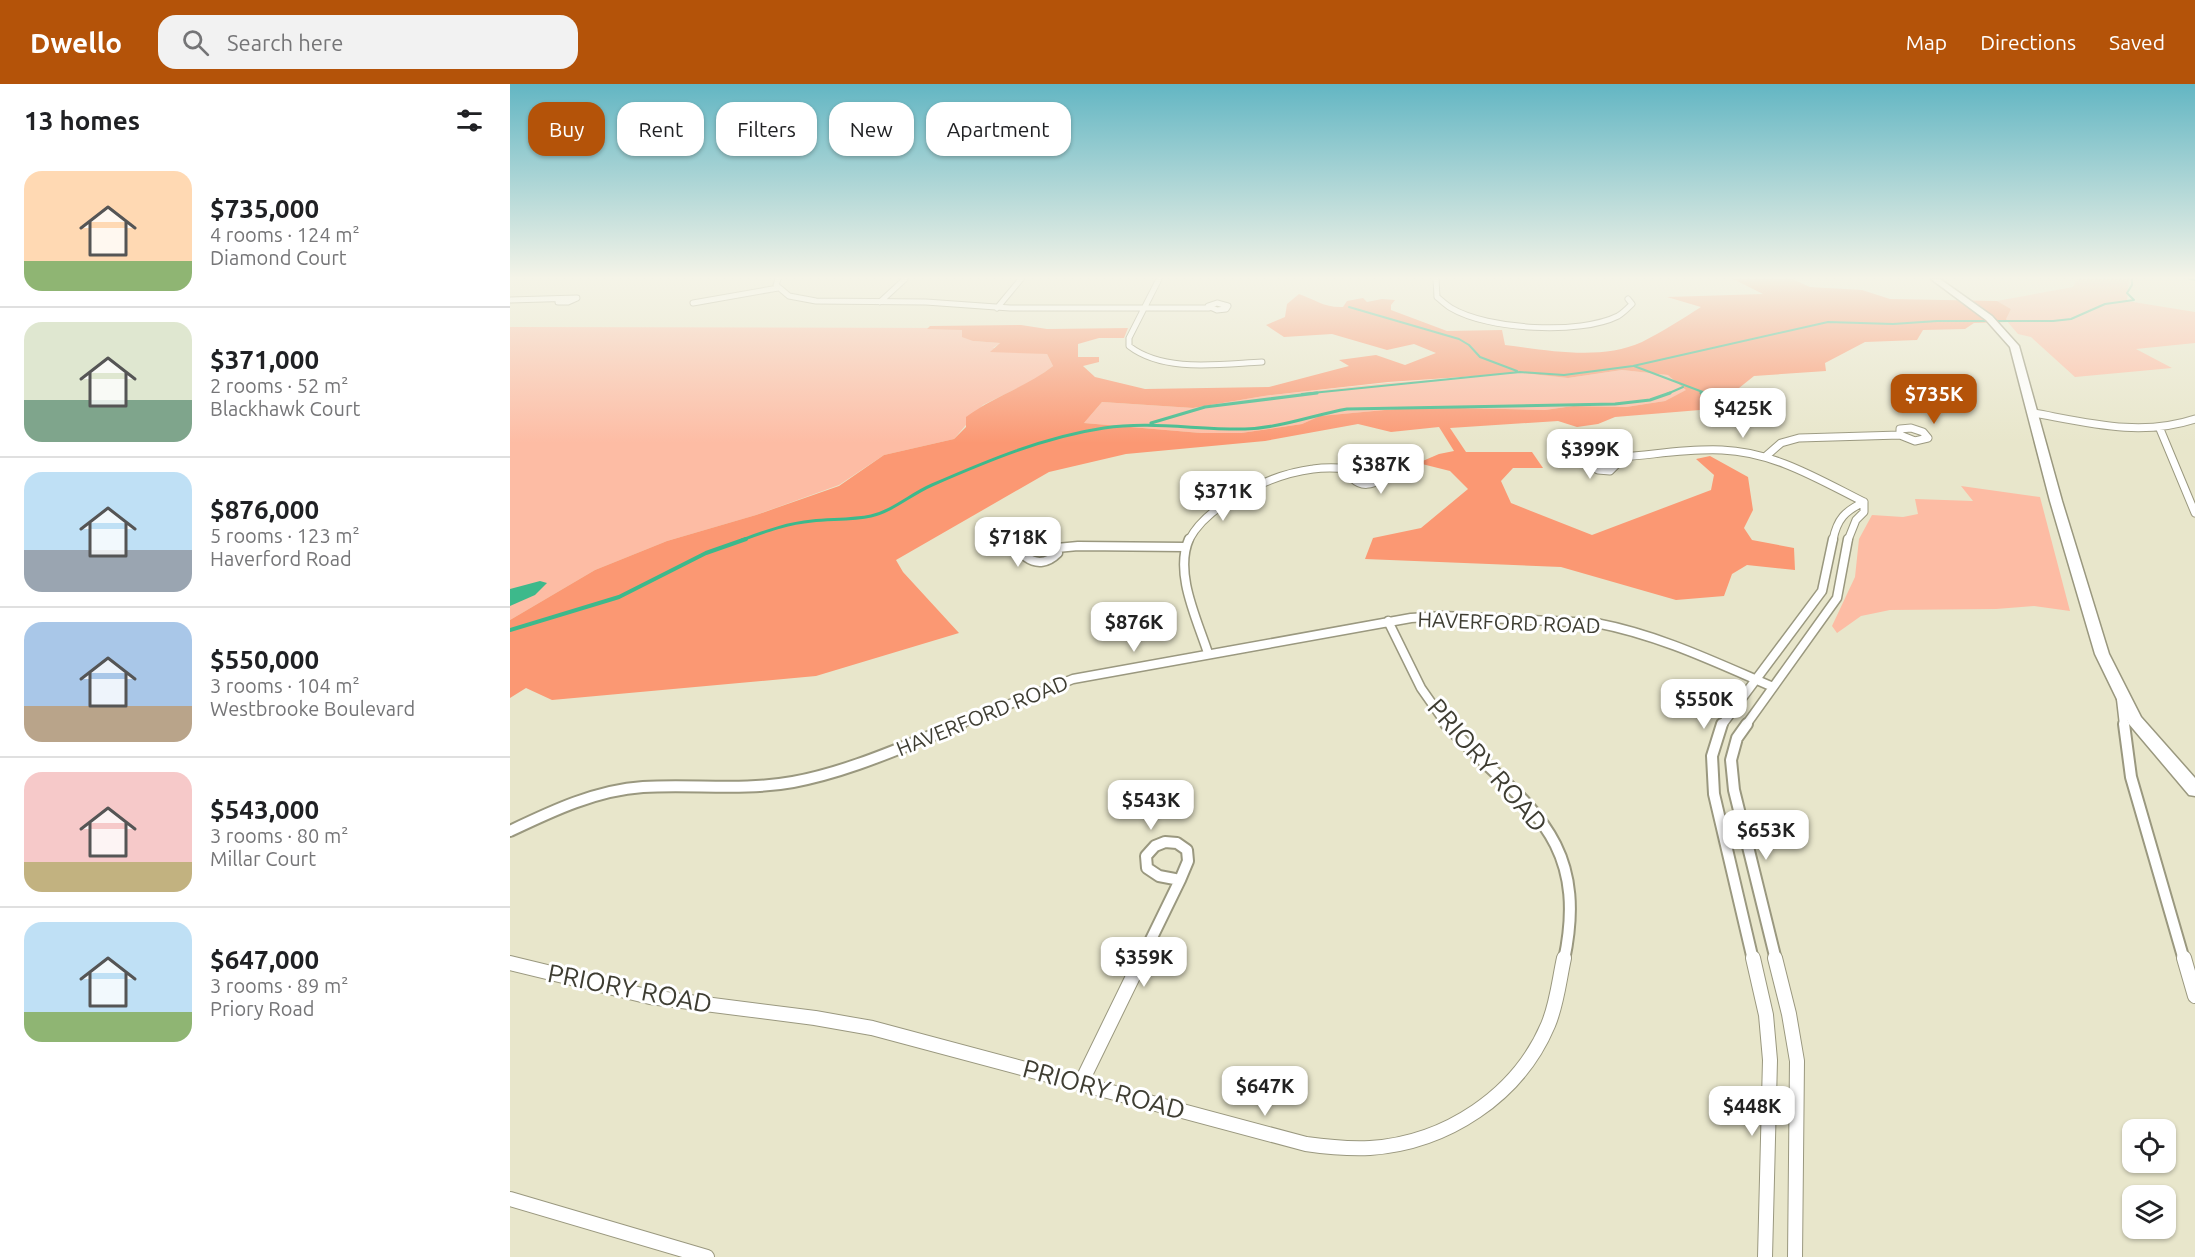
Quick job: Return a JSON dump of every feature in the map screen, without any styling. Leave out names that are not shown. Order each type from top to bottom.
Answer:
[{"type":"main road","points":[[2003,334],[2014,346],[2056,501],[2102,654],[2120,694],[2147,736],[2195,790]]},
{"type":"street","points":[[1132,334],[1128,342],[1131,349],[1140,355],[1173,362],[1262,362]]},
{"type":"street","points":[[2034,413],[2125,428],[2160,429],[2178,426],[2195,419]]},
{"type":"street","points":[[2160,429],[2195,513]]},
{"type":"street","points":[[1765,457],[1781,443],[1799,438],[1900,435]]},
{"type":"street","points":[[1610,460],[1617,457],[1721,450],[1765,457],[1864,502]]},
{"type":"street","points":[[1208,653],[1184,567],[1185,547],[1196,528],[1212,513],[1269,480],[1316,469],[1343,469],[1357,472]]},
{"type":"street","points":[[1765,1257],[1770,1060],[1766,1015],[1714,794],[1710,763],[1714,741],[1724,720],[1822,591],[1835,528],[1842,515],[1864,502]]},
{"type":"street","points":[[1795,1257],[1797,1061],[1789,1014],[1734,790],[1731,760],[1737,738],[1837,598],[1842,585],[1849,530],[1864,512],[1864,502]]},
{"type":"street","points":[[1057,548],[1078,546],[1185,547]]},
{"type":"street","name":"HAVERFORD ROAD","points":[[510,831],[568,804],[617,790],[642,787],[765,785],[817,777],[868,761],[1054,685],[1096,673],[1388,621],[1443,616],[1614,626],[1659,639],[1773,687]]},
{"type":"street","name":"PRIORY ROAD","points":[[510,963],[650,997],[815,1018],[872,1028],[1306,1144],[1341,1148],[1379,1147],[1413,1140],[1444,1129],[1473,1114],[1499,1095],[1520,1073],[1537,1049],[1555,1007],[1572,922],[1572,898],[1560,852],[1535,814],[1436,712],[1388,621]]},
{"type":"street","points":[[2120,694],[2131,777],[2195,996]]},
{"type":"street","points":[[1081,1083],[1179,880]]},
{"type":"street","points":[[510,1199],[707,1257]]},
{"type":"shaded area","points":[[510,334],[966,334],[973,341],[1000,343],[993,348],[1047,354],[1053,366],[1034,380],[983,405],[954,439],[884,455],[839,485],[756,515],[667,541],[595,570],[510,620]]},
{"type":"shaded area","points":[[962,334],[1126,334],[1124,338],[1099,338],[1078,344],[1078,357],[1099,357],[1099,362],[1083,366],[1095,377],[1145,389],[1269,387],[1349,366],[1339,360],[1376,355],[1405,365],[1436,353],[1414,344],[1387,350],[1332,334],[1284,337],[1279,334],[1503,334],[1505,345],[1592,353],[1626,348],[1657,334],[1921,334],[1917,340],[1865,342],[1825,363],[1826,371],[1754,376],[1729,396],[1739,412],[1712,409],[1615,417],[1598,424],[1577,427],[1558,421],[1450,428],[1466,452],[1532,452],[1543,468],[1513,468],[1501,481],[1511,503],[1592,535],[1711,490],[1714,475],[1696,459],[1710,456],[1748,477],[1753,510],[1744,528],[1752,540],[1794,548],[1795,570],[1747,565],[1732,574],[1724,596],[1676,600],[1561,567],[1365,559],[1373,538],[1421,528],[1468,489],[1450,471],[1418,463],[1439,454],[1454,451],[1439,427],[1391,432],[1358,424],[1265,441],[1126,454],[1049,472],[896,560],[903,572],[959,633],[816,676],[552,700],[526,688],[510,698],[510,620],[595,570],[667,541],[756,515],[839,486],[884,455],[954,439],[966,427],[966,417],[1053,366],[1047,354],[990,352],[1000,343],[973,341],[962,337]],"holes":[[[1622,370],[1668,375],[1686,390],[1665,401],[1626,407],[1573,406],[1545,410],[1417,407],[1320,416],[1302,424],[1241,433],[1201,433],[1084,423],[1102,402],[1193,408],[1264,396],[1388,382],[1522,373],[1568,378]]]},
{"type":"shaded area","points":[[2018,334],[2195,334],[2195,343],[2136,349],[2172,368],[2075,377],[2031,337]]},
{"type":"shaded area","points":[[1622,370],[1669,375],[1687,390],[1665,401],[1626,407],[1573,406],[1545,410],[1417,407],[1321,416],[1302,424],[1241,433],[1201,433],[1084,423],[1102,402],[1193,408],[1264,396],[1388,383],[1522,373],[1568,378]]},
{"type":"shaded area","points":[[1961,486],[2040,497],[2070,611],[2034,606],[1996,609],[1890,610],[1861,616],[1837,633],[1832,626],[1855,577],[1859,539],[1872,515],[1903,517],[1918,514],[1915,499],[1973,501]]},
{"type":"shaded area","points":[[540,581],[547,583],[535,595],[510,606],[510,589]]},
{"type":"waterway","points":[[1441,334],[1459,339],[1469,345],[1480,357],[1517,371]]},
{"type":"waterway","points":[[1302,394],[1520,372],[1564,375],[1633,366],[1776,334]]},
{"type":"waterway","points":[[1634,366],[1707,394]]},
{"type":"waterway","points":[[1667,394],[1683,387]]},
{"type":"waterway","points":[[1151,423],[1205,407],[1317,393]]},
{"type":"waterway","points":[[742,540],[794,524],[879,514],[932,485],[995,459],[1060,437],[1104,428],[1139,425],[1245,429],[1284,424],[1347,409],[1615,404],[1650,400],[1670,393]]},
{"type":"waterway","points":[[1701,393],[1707,394]]},
{"type":"waterway","points":[[1707,394],[1729,396]]},
{"type":"waterway","points":[[510,630],[619,597],[706,553],[746,539]]}]
